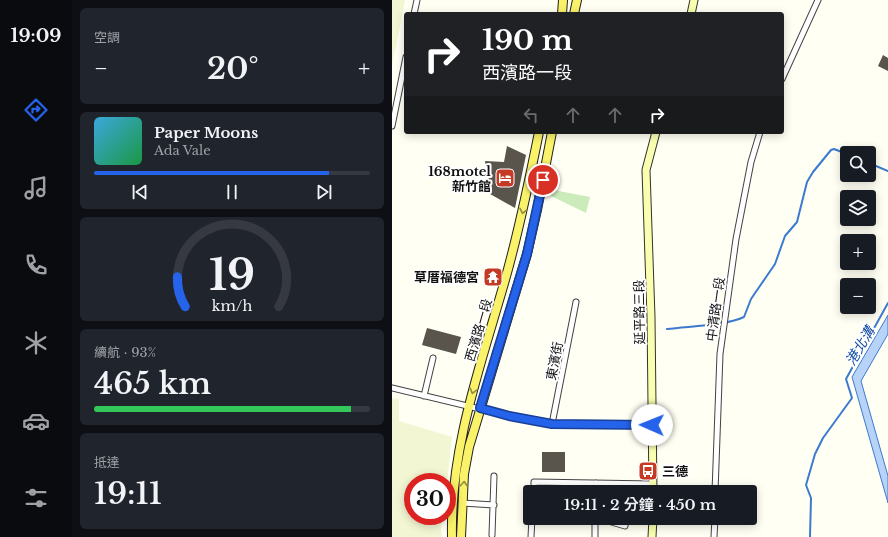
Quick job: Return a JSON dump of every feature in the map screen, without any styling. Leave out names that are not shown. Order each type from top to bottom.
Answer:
[{"type":"main road","points":[[562,12],[563,0]]},
{"type":"main road","points":[[574,12],[577,0]]},
{"type":"main road","name":"西濱路一段","points":[[452,537],[453,490],[459,450],[469,407],[506,280],[539,134]]},
{"type":"main road","name":"西濱路一段","points":[[461,537],[464,474],[469,447],[527,254],[552,134]]},
{"type":"street","points":[[414,12],[417,0]]},
{"type":"street","points":[[691,12],[694,0]]},
{"type":"street","points":[[784,75],[818,0]]},
{"type":"street","points":[[392,126],[404,83]]},
{"type":"street","name":"延平路三段","points":[[654,484],[651,317],[646,170],[655,134]]},
{"type":"street","name":"中清路一段","points":[[715,485],[720,354],[736,239],[751,162],[759,134]]},
{"type":"street","name":"東濱街","points":[[552,424],[576,302]]},
{"type":"street","points":[[424,396],[433,358]]},
{"type":"street","points":[[392,388],[509,416],[552,424],[652,425]]},
{"type":"street","points":[[492,535],[494,476]]},
{"type":"street","points":[[534,485],[534,482],[654,484]]},
{"type":"street","points":[[462,502],[494,505]]},
{"type":"street","points":[[531,537],[532,525]]},
{"type":"street","points":[[594,537],[596,525]]},
{"type":"street","points":[[652,537],[653,525]]},
{"type":"street","points":[[714,537],[715,525]]},
{"type":"green space","points":[[392,0],[405,0],[392,66]]},
{"type":"green space","points":[[548,189],[590,197],[586,213],[547,194]]},
{"type":"green space","points":[[392,398],[399,399],[399,421],[452,437],[448,473],[404,473],[404,525],[442,525],[442,537],[392,537]]},
{"type":"water","name":"港北溝","points":[[888,315],[888,334],[861,381],[888,476],[888,503],[852,377]]},
{"type":"building","points":[[883,55],[888,58],[888,71],[878,66]]},
{"type":"building","name":"168motel 新竹館","points":[[507,146],[526,155],[515,208],[490,194],[485,161],[504,162]]},
{"type":"building","points":[[427,328],[461,337],[456,354],[422,345]]},
{"type":"building","points":[[542,452],[565,452],[565,472],[542,472]]},
{"type":"waterway","points":[[667,329],[717,324],[744,317],[751,299],[775,264],[785,236],[797,222],[807,182],[831,150],[834,149],[840,151]]},
{"type":"waterway","points":[[876,166],[888,171]]},
{"type":"waterway","points":[[810,537],[811,498],[806,485],[815,454],[823,438],[852,398],[846,379],[888,303]]},
{"type":"place","name":"168motel 新竹館","points":[[505,178]]},
{"type":"place","name":"草厝福德宮","points":[[493,277]]},
{"type":"place","name":"三德","points":[[648,471]]},
{"type":"route","points":[[543,180],[527,254],[480,408],[509,416],[552,424],[578,423],[652,425]]}]
